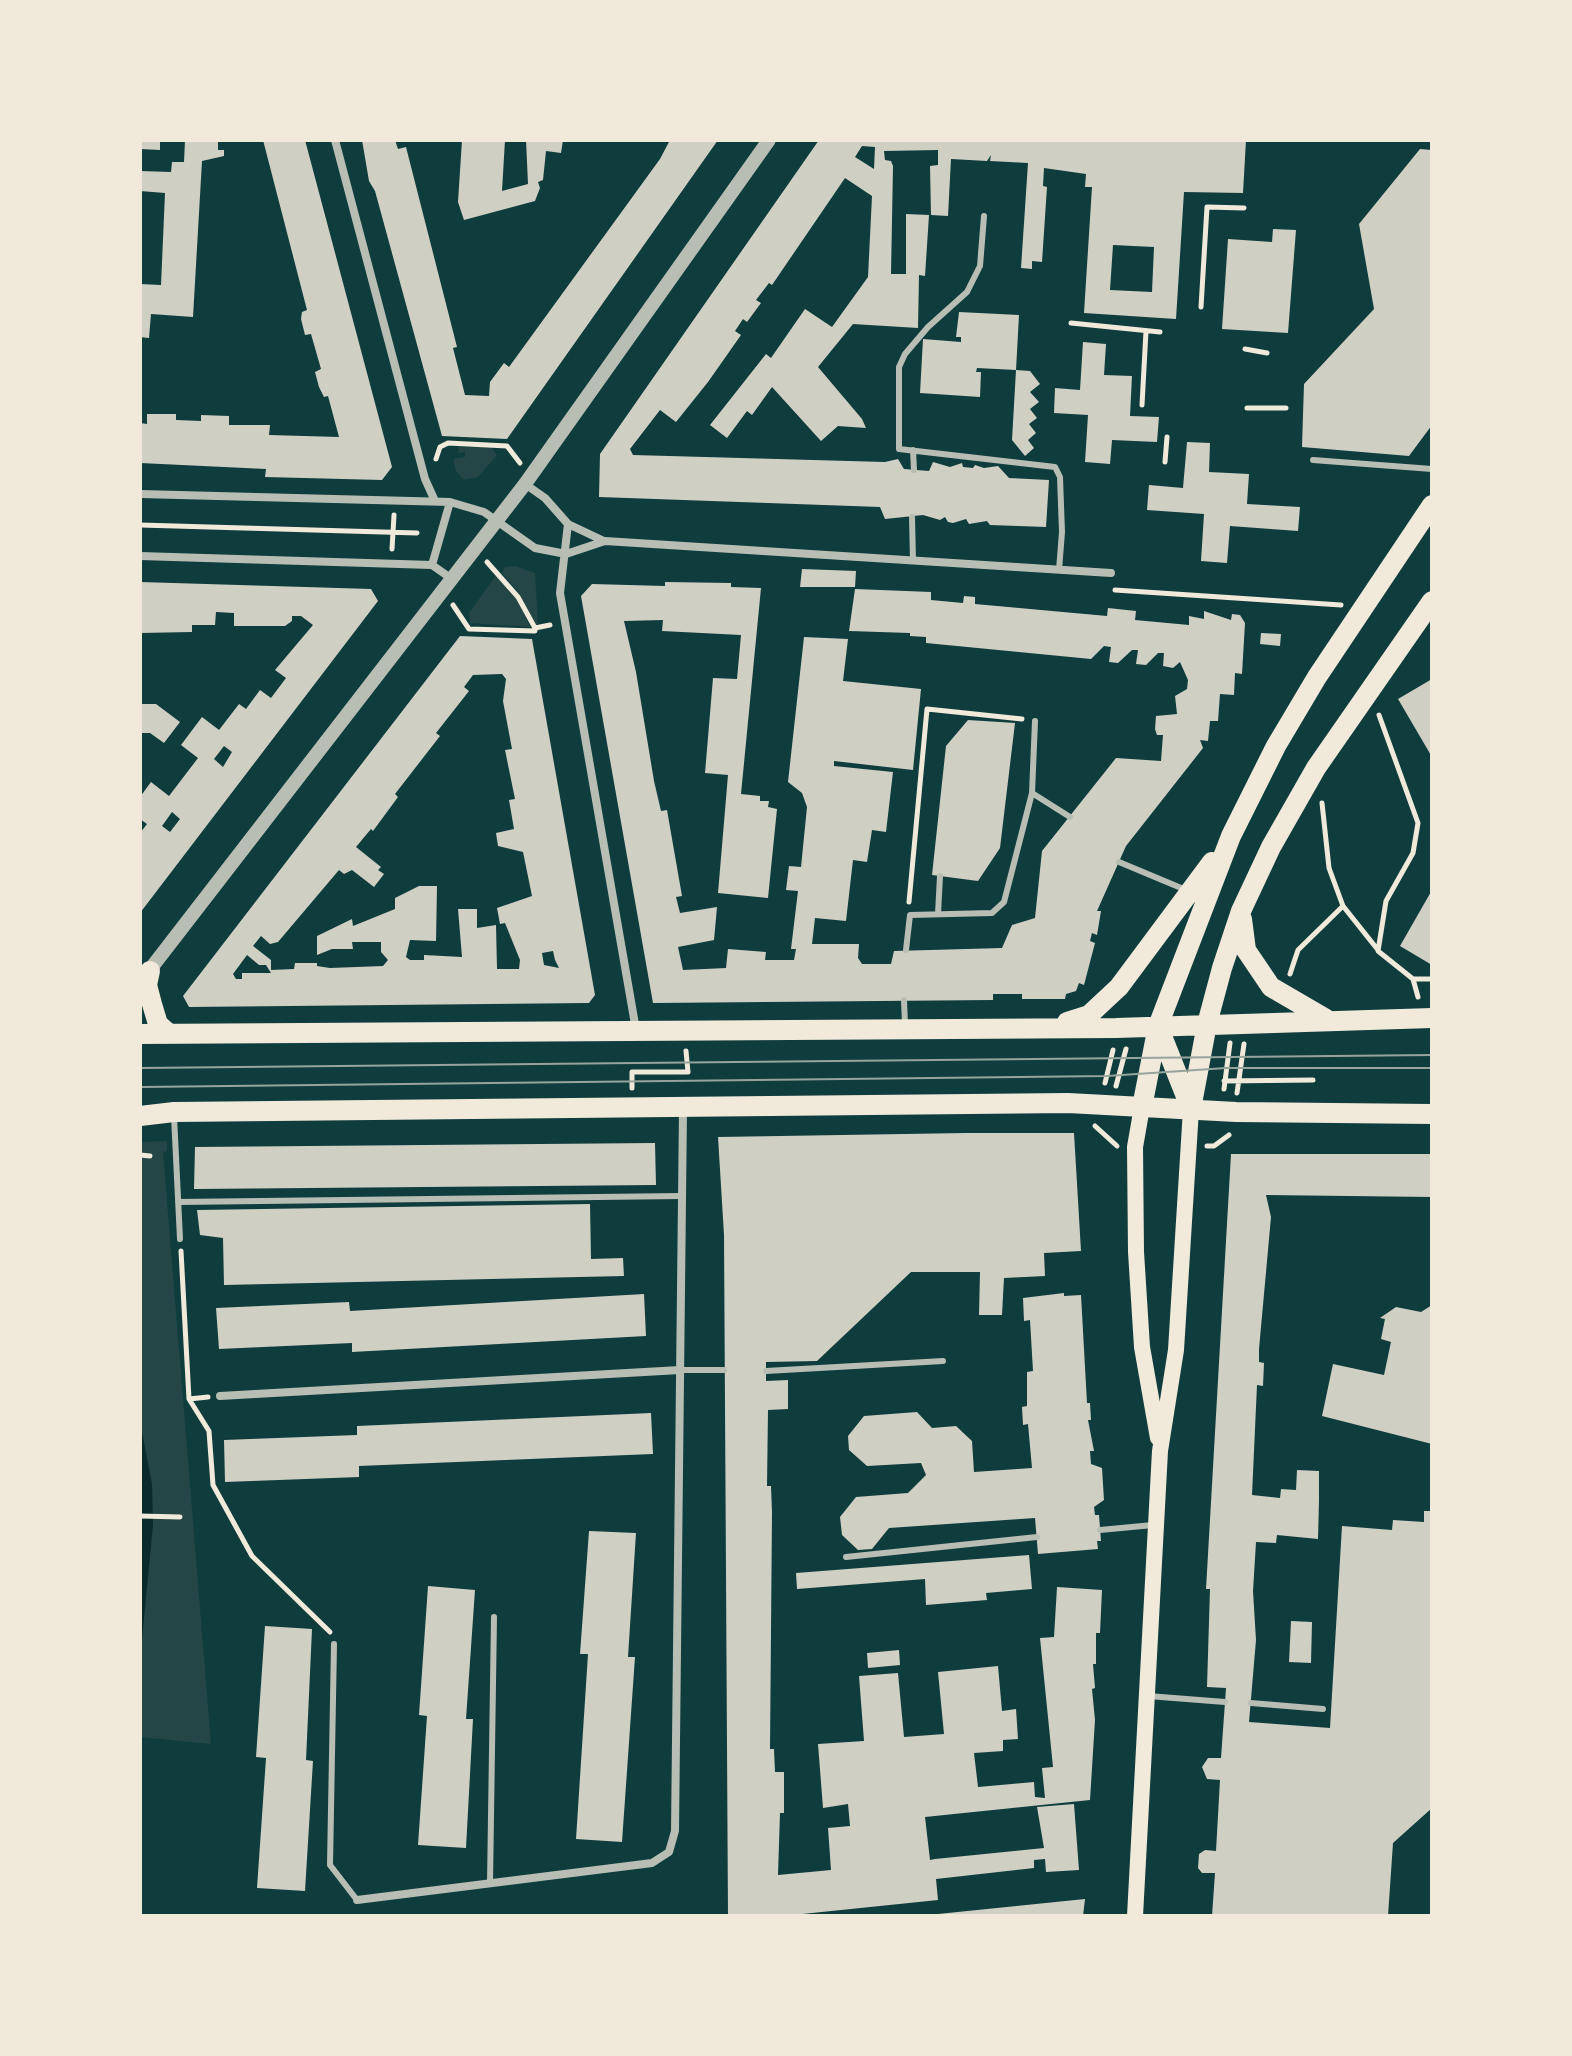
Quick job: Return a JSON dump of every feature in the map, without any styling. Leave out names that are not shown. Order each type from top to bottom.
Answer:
[{"type":"main road","points":[[1160,1451],[1142,1347],[1131,1144],[1142,1107],[1158,1026],[1231,836],[1276,746],[1362,608],[1432,505]]},
{"type":"main road","points":[[1135,1916],[1160,1451],[1176,1350],[1191,1109],[1207,1024],[1241,911],[1316,768],[1432,601]]},
{"type":"main road","points":[[1050,1028],[1089,1015],[1119,987],[1231,836]]},
{"type":"main road","points":[[1241,911],[1246,950],[1262,977],[1271,987],[1326,1019]]},
{"type":"main road","points":[[145,977],[158,1024],[168,1033]]},
{"type":"main road","points":[[140,1034],[1050,1028],[1432,1018]]},
{"type":"main road","points":[[1158,1026],[1191,1109]]},
{"type":"main road","points":[[140,1116],[174,1112],[1068,1103],[1432,1114]]},
{"type":"street","points":[[335,140],[421,467],[435,501]]},
{"type":"street","points":[[145,977],[497,521],[769,140]]},
{"type":"street","points":[[529,478],[568,524],[605,541],[1111,573]]},
{"type":"street","points":[[140,494],[450,502],[484,512],[535,548],[566,554],[605,541]]},
{"type":"street","points":[[432,565],[450,502]]},
{"type":"street","points":[[568,524],[560,593],[636,1031]]},
{"type":"street","points":[[140,556],[432,565],[452,579]]},
{"type":"street","points":[[357,1900],[652,1863],[669,1852],[675,1831],[683,1108]]},
{"type":"street","points":[[220,1396],[680,1370]]},
{"type":"lane","points":[[984,216],[980,266],[967,292],[928,327],[905,354],[899,367],[899,449],[1055,467],[1060,477],[1062,532],[1059,570]]},
{"type":"lane","points":[[913,450],[914,470]]},
{"type":"lane","points":[[1313,460],[1432,469]]},
{"type":"lane","points":[[912,517],[913,561]]},
{"type":"lane","points":[[906,950],[910,915],[992,913],[1004,902],[1032,793],[1035,721]]},
{"type":"lane","points":[[1032,793],[1070,817]]},
{"type":"lane","points":[[1119,862],[1189,892]]},
{"type":"lane","points":[[938,914],[940,876]]},
{"type":"lane","points":[[904,1000],[905,1027]]},
{"type":"lane","points":[[174,1112],[180,1239]]},
{"type":"lane","points":[[178,1202],[681,1196]]},
{"type":"lane","points":[[766,1371],[943,1361]]},
{"type":"lane","points":[[680,1370],[724,1370]]},
{"type":"lane","points":[[1100,1530],[1158,1524]]},
{"type":"lane","points":[[846,1557],[1037,1537]]},
{"type":"lane","points":[[490,1883],[494,1617]]},
{"type":"lane","points":[[334,1644],[330,1865],[357,1900]]},
{"type":"lane","points":[[1148,1696],[1225,1702]]},
{"type":"lane","points":[[1251,1703],[1323,1709]]},
{"type":"path","points":[[1201,307],[1207,207],[1244,208]]},
{"type":"path","points":[[1071,323],[1160,332]]},
{"type":"path","points":[[1142,405],[1146,331]]},
{"type":"path","points":[[1245,349],[1267,353]]},
{"type":"path","points":[[1247,408],[1286,408]]},
{"type":"path","points":[[1165,462],[1167,437]]},
{"type":"path","points":[[421,467],[435,460],[440,447],[448,443],[507,446],[529,478]]},
{"type":"path","points":[[391,563],[395,502]]},
{"type":"path","points":[[140,525],[417,533]]},
{"type":"path","points":[[440,594],[461,612],[469,629],[535,631],[518,597],[498,571]]},
{"type":"path","points":[[1111,573],[1111,589],[1362,608]]},
{"type":"path","points":[[1369,688],[1418,823],[1413,853],[1386,901],[1378,951]]},
{"type":"path","points":[[910,915],[908,892],[927,709],[1035,721]]},
{"type":"path","points":[[1316,768],[1329,868],[1343,906],[1378,951],[1413,979],[1432,979]]},
{"type":"path","points":[[1280,980],[1290,974],[1298,950],[1343,906]]},
{"type":"path","points":[[1237,1096],[1243,1047]]},
{"type":"path","points":[[1224,1095],[1229,1048]]},
{"type":"path","points":[[1118,1080],[1126,1050]]},
{"type":"path","points":[[632,1090],[632,1072],[688,1072],[687,1051]]},
{"type":"path","points":[[1106,1081],[1113,1051]]},
{"type":"path","points":[[1224,1081],[1313,1080]]},
{"type":"path","points":[[1093,1124],[1105,1135],[1131,1144]]},
{"type":"path","points":[[1105,1135],[1106,1124]]},
{"type":"path","points":[[1214,1146],[1235,1132]]},
{"type":"path","points":[[1105,1135],[1116,1138]]},
{"type":"path","points":[[140,1155],[150,1156]]},
{"type":"path","points":[[180,1239],[189,1399],[209,1431],[213,1485],[252,1556],[329,1631],[334,1644]]},
{"type":"path","points":[[140,1516],[180,1517]]},
{"type":"shaded area","points":[[458,447],[491,447],[497,455],[478,477],[464,480],[456,471],[453,459],[465,457],[465,452],[459,453]]},
{"type":"shaded area","points":[[515,566],[535,573],[538,624],[534,625],[519,593],[502,573],[505,567]]},
{"type":"shaded area","points":[[497,574],[519,602],[530,627],[470,623],[469,613]]},
{"type":"shaded area","points":[[167,1141],[167,1151],[163,1152],[211,1744],[140,1737],[140,1142]]},
{"type":"shaded area","points":[[140,1422],[152,1484],[153,1525],[140,1660]]},
{"type":"building","points":[[140,140],[160,140],[160,150],[140,149]]},
{"type":"building","points":[[185,140],[218,140],[218,150],[224,150],[224,156],[202,161],[193,317],[151,314],[149,338],[140,337],[140,284],[161,285],[165,193],[140,191],[140,171],[171,172],[172,162],[184,162]]},
{"type":"building","points":[[263,140],[305,140],[392,467],[382,480],[265,477],[266,469],[140,463],[140,423],[147,424],[147,414],[176,414],[176,420],[201,421],[201,415],[229,416],[229,425],[270,425],[269,435],[339,437],[328,396],[324,397],[319,387],[315,372],[321,369],[311,334],[305,335],[301,319],[302,312],[307,310]]},
{"type":"building","points":[[362,140],[395,140],[398,149],[406,147],[457,347],[453,348],[465,395],[489,396],[490,382],[504,363],[509,367],[660,159],[670,140],[718,140],[507,439],[442,436],[375,191],[369,181]]},
{"type":"building","points":[[462,140],[505,140],[502,191],[528,184],[526,140],[563,140],[561,153],[546,151],[543,180],[538,182],[540,188],[535,201],[464,220],[458,202]]},
{"type":"building","points":[[819,140],[1246,140],[1243,193],[1184,192],[1176,319],[1084,313],[1092,187],[1085,187],[1086,174],[1044,168],[1043,186],[1047,187],[1042,262],[1032,261],[1032,269],[1021,268],[1028,163],[990,161],[991,155],[987,161],[951,159],[948,216],[931,215],[930,166],[938,165],[938,150],[884,151],[885,160],[891,161],[893,166],[891,274],[906,274],[906,214],[929,215],[925,276],[919,275],[918,328],[853,324],[818,367],[862,419],[866,428],[838,426],[821,441],[772,387],[752,415],[747,411],[727,438],[710,425],[766,354],[771,358],[805,309],[832,327],[868,277],[872,196],[845,178],[772,285],[769,283],[756,300],[761,303],[747,322],[743,319],[735,331],[741,335],[708,382],[676,422],[660,410],[630,449],[633,455],[885,462],[898,459],[904,469],[929,471],[933,462],[950,467],[962,463],[963,467],[973,468],[975,465],[984,468],[998,466],[1009,478],[1049,480],[1046,527],[990,525],[987,521],[969,524],[966,519],[953,523],[945,517],[940,520],[923,515],[885,519],[880,507],[599,497],[600,454]],"holes":[[[862,146],[875,147],[874,169],[855,157]],[[1113,245],[1154,247],[1152,292],[1110,290]]]},
{"type":"building","points":[[1420,149],[1432,150],[1432,425],[1409,456],[1302,447],[1304,384],[1374,309],[1359,224]]},
{"type":"building","points":[[1273,229],[1296,230],[1288,333],[1222,329],[1228,239],[1272,242]]},
{"type":"building","points":[[959,312],[1019,315],[1016,370],[977,368],[976,372],[981,372],[980,397],[920,393],[923,339],[961,342],[961,337],[956,337]]},
{"type":"building","points":[[1083,342],[1106,344],[1104,375],[1132,376],[1130,416],[1159,417],[1157,442],[1112,440],[1110,464],[1085,462],[1088,415],[1054,413],[1055,388],[1080,390]]},
{"type":"building","points":[[1016,370],[1030,371],[1040,384],[1030,392],[1039,402],[1030,409],[1037,418],[1029,424],[1036,433],[1028,440],[1034,448],[1025,456],[1012,440]]},
{"type":"building","points":[[1187,442],[1210,443],[1209,472],[1249,474],[1247,504],[1300,507],[1298,531],[1230,526],[1227,563],[1201,561],[1204,514],[1147,510],[1149,485],[1183,488]]},
{"type":"building","points":[[802,569],[856,571],[855,587],[800,587]]},
{"type":"building","points":[[140,582],[371,589],[378,601],[140,913],[140,833],[147,824],[140,819],[140,797],[151,782],[169,796],[198,758],[181,745],[202,717],[219,730],[239,704],[246,709],[260,690],[271,698],[286,678],[275,670],[313,625],[301,616],[292,616],[292,621],[285,626],[234,626],[234,613],[216,612],[215,625],[192,625],[192,632],[140,633]],"holes":[[[224,746],[232,752],[223,767],[214,759]],[[172,812],[180,819],[170,832],[162,826]]]},
{"type":"building","points":[[665,582],[731,583],[731,587],[761,588],[741,794],[760,796],[760,801],[769,801],[768,807],[777,809],[768,898],[718,893],[728,775],[705,773],[713,678],[737,679],[741,635],[662,631],[663,620],[624,621],[654,781],[661,811],[667,810],[682,896],[676,897],[680,913],[717,907],[714,940],[678,947],[683,970],[726,968],[728,949],[766,952],[765,960],[794,960],[796,949],[791,949],[798,891],[786,890],[789,866],[801,867],[807,807],[802,793],[788,782],[804,637],[848,639],[843,681],[921,689],[913,770],[834,761],[834,766],[893,772],[886,832],[872,830],[867,862],[853,860],[846,921],[815,918],[812,944],[859,944],[858,958],[862,964],[891,964],[894,951],[1002,948],[1012,925],[1035,918],[1042,851],[1116,758],[1161,761],[1163,735],[1157,735],[1156,716],[1177,714],[1175,696],[1187,689],[1188,680],[1180,662],[1173,668],[1163,666],[1164,653],[1158,653],[1146,665],[1136,664],[1138,650],[1132,650],[1118,663],[1109,662],[1111,647],[1104,646],[1091,659],[926,643],[926,637],[910,636],[910,633],[849,631],[855,589],[931,592],[931,600],[963,603],[964,596],[975,597],[975,604],[1107,616],[1108,608],[1136,611],[1135,620],[1189,625],[1189,616],[1204,619],[1204,611],[1231,620],[1232,614],[1240,615],[1245,623],[1242,674],[1235,673],[1234,695],[1220,694],[1218,721],[1210,721],[1208,741],[1200,740],[1203,748],[1126,846],[1097,911],[1101,911],[1097,935],[1092,933],[1090,941],[1095,943],[1084,985],[1079,983],[1076,991],[1066,994],[1065,999],[1022,999],[1022,994],[993,994],[993,1000],[653,1003],[581,596],[592,584],[665,586]]},
{"type":"building","points":[[1261,633],[1281,634],[1280,646],[1260,644]]},
{"type":"building","points":[[460,636],[532,639],[595,995],[589,1003],[189,1007],[183,996]],"holes":[[[502,674],[506,679],[503,701],[512,749],[505,750],[515,799],[509,800],[514,829],[496,833],[498,846],[523,852],[532,896],[497,908],[500,924],[505,923],[520,960],[519,969],[497,969],[496,925],[477,928],[477,909],[458,909],[462,957],[424,955],[424,960],[406,957],[410,940],[436,941],[437,886],[419,886],[395,898],[395,909],[353,926],[352,919],[317,936],[317,955],[332,949],[353,949],[352,942],[381,942],[381,952],[388,960],[383,966],[330,968],[317,966],[317,963],[295,963],[294,969],[271,970],[271,960],[253,946],[261,936],[270,944],[278,942],[339,870],[344,874],[352,870],[374,887],[384,874],[378,870],[381,867],[356,847],[371,829],[373,831],[398,797],[395,794],[440,736],[436,733],[469,691],[464,687],[473,675]],[[553,951],[559,968],[544,965],[542,953]],[[247,955],[259,965],[266,965],[271,973],[242,973],[242,979],[236,979],[233,974]]]},
{"type":"building","points":[[1432,679],[1432,757],[1398,699]]},
{"type":"building","points":[[140,704],[156,704],[180,722],[164,743],[150,733],[140,733]]},
{"type":"building","points":[[968,720],[1015,723],[1000,848],[978,881],[932,875],[946,746]]},
{"type":"building","points":[[1432,890],[1432,965],[1400,946]]},
{"type":"building","points":[[1074,1133],[1081,1251],[1044,1253],[1045,1276],[1004,1278],[1002,1315],[979,1315],[980,1272],[911,1272],[817,1361],[766,1362],[766,1381],[788,1380],[788,1409],[768,1410],[767,1486],[771,1486],[772,1512],[770,1749],[774,1749],[775,1772],[784,1772],[778,1875],[831,1870],[828,1828],[850,1826],[848,1804],[823,1808],[818,1744],[864,1741],[859,1676],[898,1673],[904,1737],[944,1734],[938,1672],[998,1666],[1002,1711],[1016,1709],[1018,1739],[1003,1740],[1003,1751],[974,1753],[978,1787],[1034,1782],[1035,1797],[1045,1798],[1042,1768],[1053,1767],[1040,1638],[1054,1637],[1057,1587],[1102,1590],[1100,1633],[1096,1633],[1096,1664],[1093,1664],[1095,1720],[1090,1800],[925,1817],[930,1860],[1044,1848],[1037,1807],[1074,1804],[1079,1870],[1046,1872],[1045,1859],[1034,1860],[1034,1868],[936,1879],[938,1900],[783,1916],[728,1916],[724,1235],[718,1137]]},
{"type":"building","points":[[655,1143],[656,1185],[194,1189],[195,1147]]},
{"type":"building","points":[[1231,1154],[1432,1154],[1432,1197],[1266,1195],[1271,1217],[1259,1349],[1259,1362],[1264,1363],[1263,1386],[1257,1385],[1252,1495],[1280,1498],[1281,1489],[1296,1490],[1297,1470],[1319,1471],[1318,1539],[1277,1535],[1276,1543],[1256,1542],[1253,1591],[1256,1640],[1249,1722],[1330,1728],[1342,1526],[1392,1530],[1393,1520],[1424,1522],[1424,1511],[1432,1511],[1432,1808],[1393,1843],[1388,1916],[1212,1916],[1215,1873],[1202,1873],[1198,1868],[1199,1854],[1205,1850],[1216,1851],[1220,1780],[1207,1779],[1202,1767],[1208,1758],[1221,1758],[1226,1688],[1207,1687],[1210,1589],[1206,1589]]},
{"type":"building","points":[[590,1204],[591,1259],[623,1258],[624,1276],[224,1285],[223,1238],[200,1235],[197,1210]]},
{"type":"building","points":[[1064,1293],[1064,1296],[1081,1295],[1087,1403],[1090,1403],[1091,1420],[1088,1420],[1094,1451],[1090,1451],[1091,1464],[1102,1468],[1104,1500],[1094,1507],[1095,1515],[1099,1515],[1101,1541],[1097,1541],[1098,1549],[1038,1554],[1035,1518],[889,1528],[872,1549],[858,1550],[842,1535],[840,1517],[856,1497],[908,1493],[926,1475],[921,1463],[867,1466],[849,1450],[848,1436],[864,1416],[917,1412],[932,1428],[956,1426],[972,1441],[974,1472],[1032,1468],[1028,1424],[1023,1425],[1022,1407],[1027,1406],[1027,1372],[1033,1371],[1030,1320],[1024,1321],[1023,1298]]},
{"type":"building","points":[[644,1294],[646,1336],[352,1352],[352,1343],[219,1349],[216,1308],[349,1302],[350,1311]]},
{"type":"building","points":[[1432,1305],[1432,1444],[1322,1416],[1333,1364],[1384,1375],[1391,1342],[1381,1339],[1385,1319],[1380,1318],[1396,1307],[1421,1312]]},
{"type":"building","points":[[651,1413],[653,1454],[359,1466],[359,1477],[225,1482],[224,1440],[357,1435],[357,1426]]},
{"type":"building","points":[[589,1531],[636,1533],[628,1657],[635,1657],[622,1842],[576,1839],[588,1654],[580,1654]]},
{"type":"building","points":[[1029,1555],[1032,1589],[986,1593],[987,1600],[926,1605],[925,1579],[797,1589],[796,1573]]},
{"type":"building","points":[[428,1586],[475,1590],[466,1719],[473,1719],[466,1848],[418,1845],[427,1716],[419,1715]]},
{"type":"building","points":[[1291,1621],[1312,1622],[1311,1663],[1289,1662]]},
{"type":"building","points":[[265,1626],[312,1629],[306,1760],[313,1761],[305,1891],[257,1888],[266,1758],[256,1757]]},
{"type":"building","points":[[899,1650],[900,1665],[868,1668],[867,1653]]},
{"type":"building","points":[[1085,1899],[1083,1916],[938,1916],[938,1914]]},
{"type":"tram line","points":[[140,1068],[1432,1055]]},
{"type":"tram line","points":[[140,1087],[1107,1076],[1226,1068],[1432,1068]]}]
